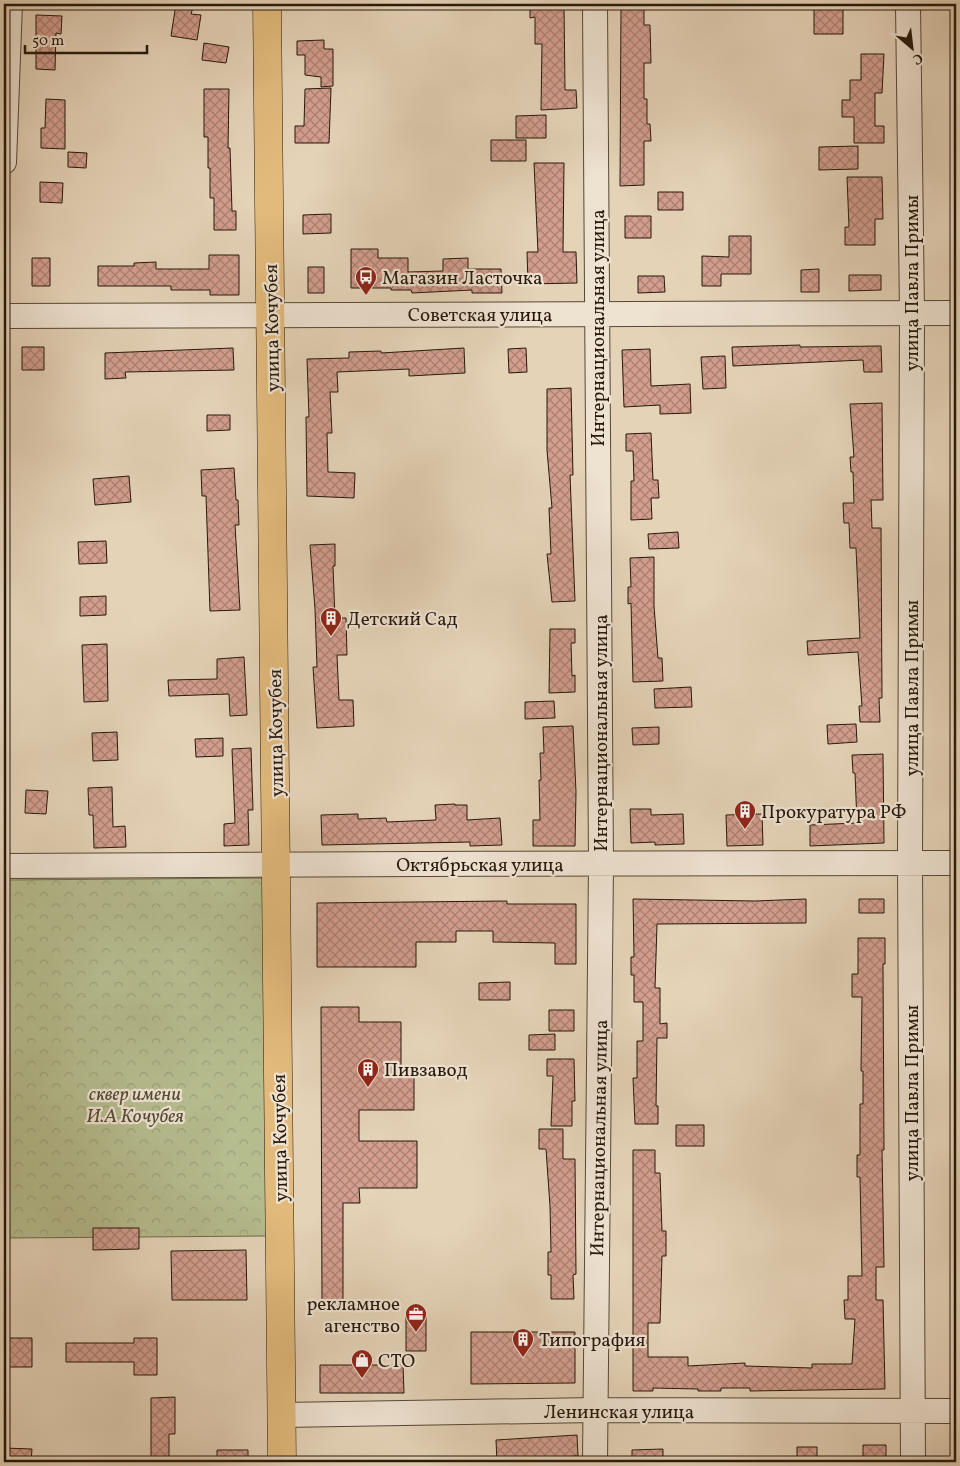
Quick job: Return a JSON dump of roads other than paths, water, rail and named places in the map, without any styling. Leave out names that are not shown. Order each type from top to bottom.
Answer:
[{"type":"main road","points":[[256,4],[267,45]]},
{"type":"main road","name":"улица Кочубея","points":[[267,4],[282,1462]]},
{"type":"street","points":[[4,162],[10,4]]},
{"type":"street","name":"Интернациональная улица","points":[[595,4],[601,865],[594,1410],[595,1462]]},
{"type":"street","name":"улица Павла Примы","points":[[908,4],[912,313],[910,863],[913,1462]]},
{"type":"street","name":"Советская улица","points":[[4,316],[956,313]]},
{"type":"street","name":"Октябрьская улица","points":[[4,866],[276,862],[601,865],[956,863]]},
{"type":"street","name":"Ленинская улица","points":[[282,1415],[594,1410],[956,1411]]},
{"type":"place","name":"Магазин Ласточка","points":[[366,296]]},
{"type":"place","name":"Детский Сад","points":[[331,637]]},
{"type":"place","name":"Прокуратура РФ","points":[[745,830]]},
{"type":"place","name":"Пивзавод","points":[[368,1088]]},
{"type":"place","name":"рекламное агенство","points":[[416,1333]]},
{"type":"place","name":"Типография","points":[[523,1358]]},
{"type":"place","name":"СТО","points":[[362,1379]]},
{"type":"park label","name":"сквер имени И.А Кочубея","points":[[135,1104]]}]
